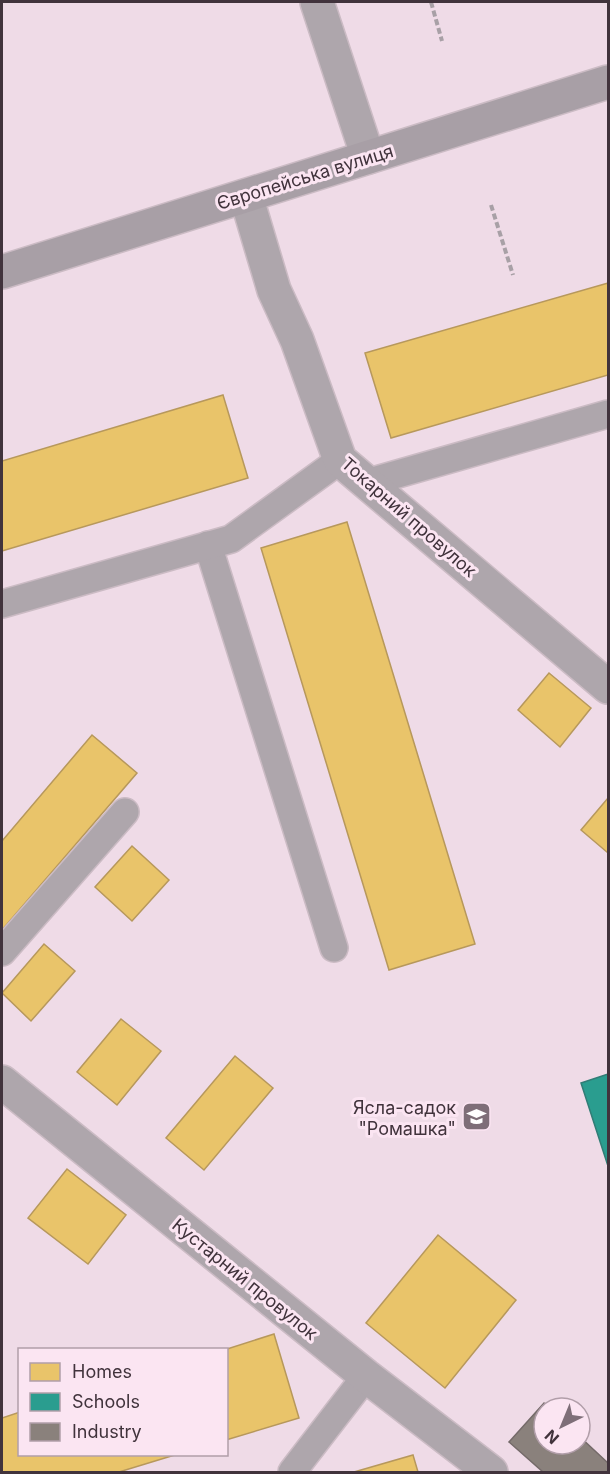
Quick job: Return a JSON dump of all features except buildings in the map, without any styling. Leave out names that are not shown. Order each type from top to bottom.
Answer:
[{"type":"main road","name":"Європейська вулиця","points":[[2,272],[609,82]]},
{"type":"street","points":[[317,2],[368,158]]},
{"type":"street","name":"Токарний провулок","points":[[246,196],[274,290],[297,340],[340,460],[609,687]]},
{"type":"street","name":"Кустарний провулок","points":[[2,1082],[366,1376],[491,1473]]},
{"type":"lane","points":[[366,483],[609,414]]},
{"type":"lane","points":[[2,604],[231,539],[340,460]]},
{"type":"lane","points":[[208,545],[334,948]]},
{"type":"lane","points":[[2,952],[125,812]]},
{"type":"lane","points":[[292,1473],[366,1376]]},
{"type":"path","points":[[431,2],[442,41]]},
{"type":"path","points":[[491,205],[513,275]]},
{"type":"place","name":"Ясла-садок \"Ромашка\"","points":[[477,1117]]}]
